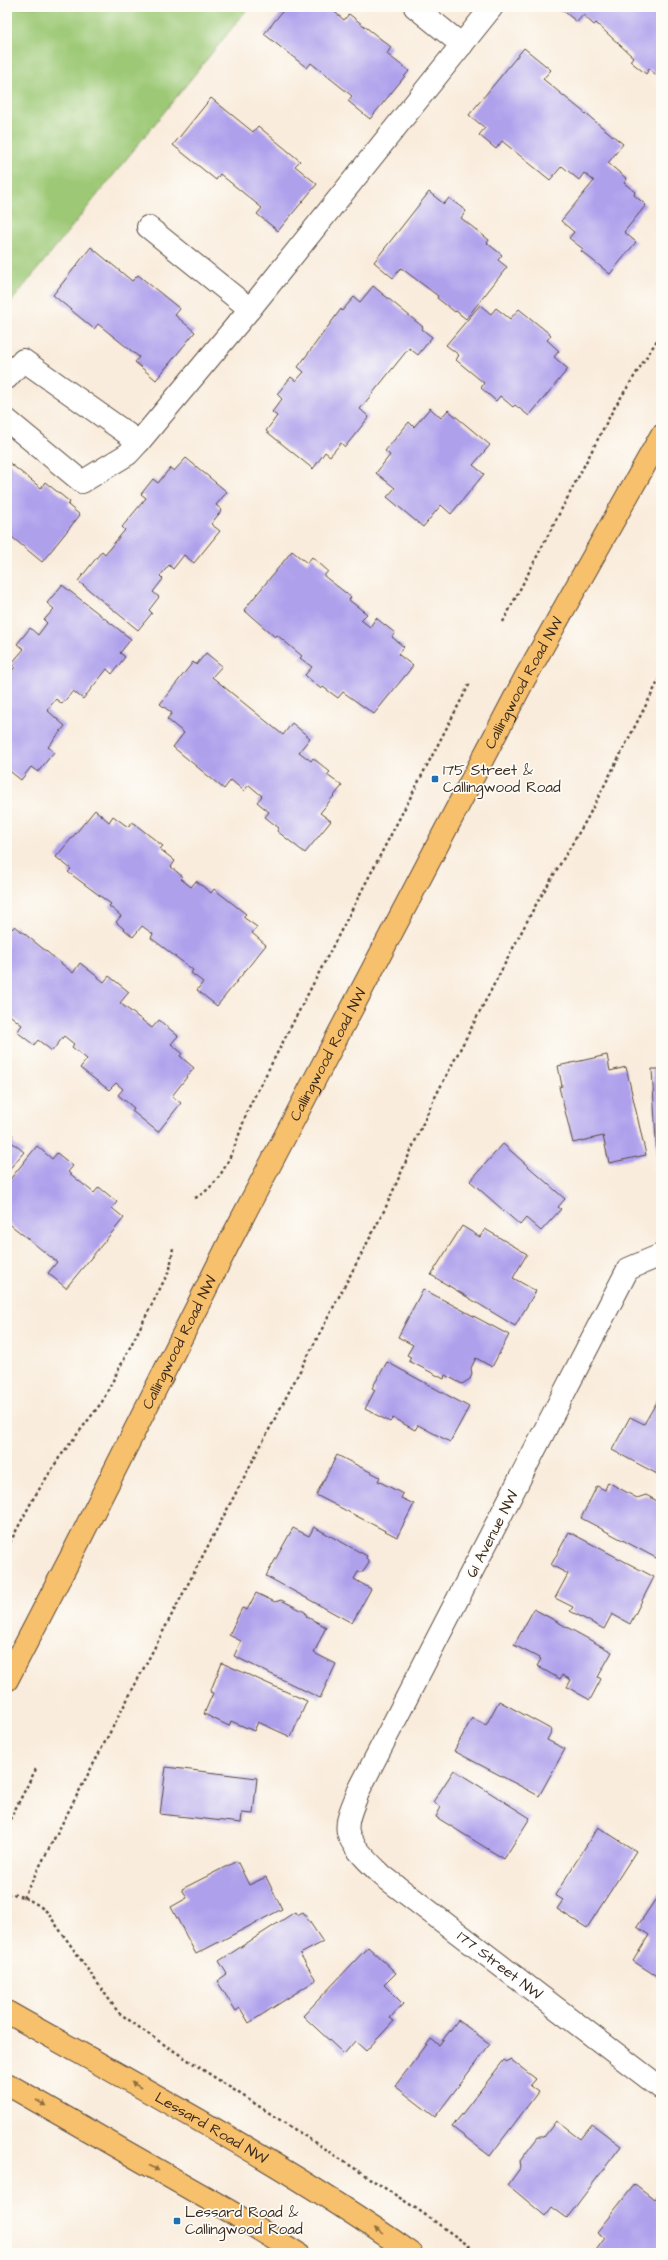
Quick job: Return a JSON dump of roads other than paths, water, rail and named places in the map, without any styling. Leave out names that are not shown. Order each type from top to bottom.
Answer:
[{"type":"main road","name":"Callingwood Road NW","points":[[7,1680],[231,1240],[521,685],[661,436]]},
{"type":"main road","name":"Lessard Road NW","points":[[7,2012],[260,2156],[380,2231],[411,2253]]},
{"type":"main road","points":[[7,2084],[231,2212],[297,2253]]},
{"type":"street","points":[[415,7],[462,45]]},
{"type":"street","points":[[7,420],[82,482],[128,454],[250,309],[492,7]]},
{"type":"street","points":[[148,227],[250,309]]},
{"type":"street","points":[[7,378],[23,360],[139,442]]},
{"type":"street","name":"61 Avenue NW","points":[[348,1832],[350,1813],[359,1790],[628,1269],[661,1256]]},
{"type":"street","name":"177 Street NW","points":[[348,1832],[363,1858],[383,1876],[661,2088]]},
{"type":"place","name":"175 Street & Callingwood Road","points":[[435,779]]},
{"type":"place","name":"Lessard Road & Callingwood Road","points":[[177,2221]]}]
